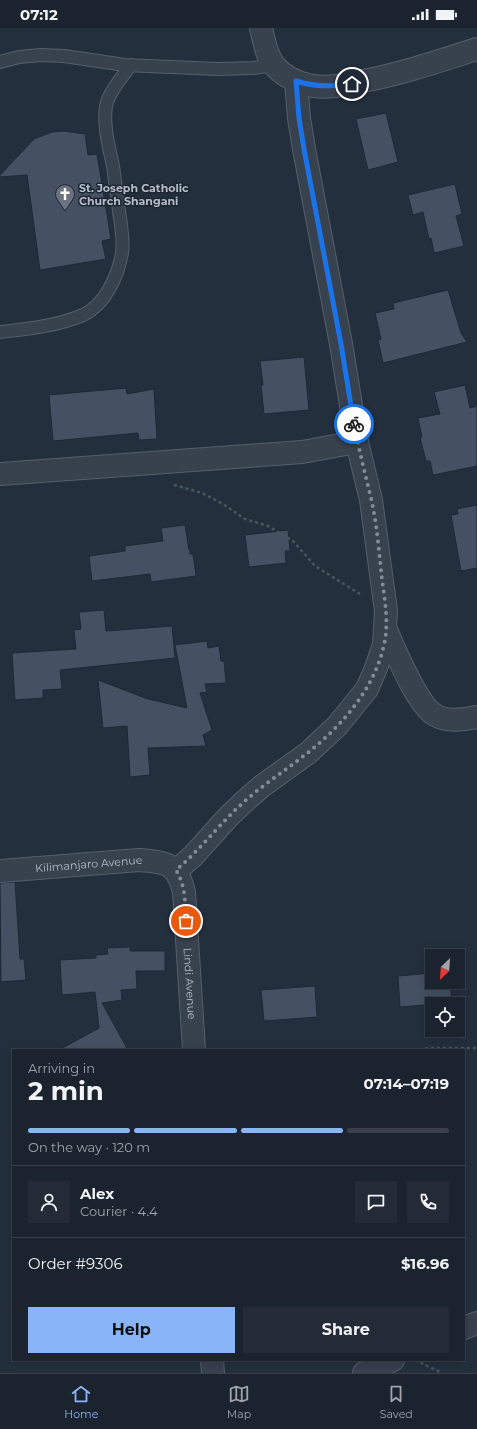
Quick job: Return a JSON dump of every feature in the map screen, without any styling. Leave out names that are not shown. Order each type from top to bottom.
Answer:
[{"type":"street","points":[[262,28],[268,54],[274,65],[286,76],[308,85],[339,86],[377,78],[477,49]]},
{"type":"street","points":[[176,870],[193,856],[229,816],[246,800],[262,786],[308,753],[337,726],[358,701],[371,680],[384,645],[386,620],[371,500],[357,442],[341,344],[304,149],[299,118],[296,81]]},
{"type":"street","points":[[0,474],[302,452],[357,442]]},
{"type":"street","points":[[386,620],[405,672],[420,699],[428,709],[434,715],[445,719],[477,717]]},
{"type":"street","name":"Kilimanjaro Avenue","points":[[0,871],[139,860],[160,862],[176,870]]},
{"type":"street","name":"Lindi Avenue","points":[[176,870],[181,878],[184,892],[194,1049]]},
{"type":"street","points":[[465,1328],[477,1323]]},
{"type":"street","points":[[212,1361],[213,1373]]},
{"type":"street","points":[[364,1373],[391,1361]]},
{"type":"lane","points":[[0,62],[19,57],[64,56],[131,65],[236,69],[274,65]]},
{"type":"lane","points":[[0,332],[54,324],[84,315],[98,305],[106,295],[116,275],[122,253],[122,230],[107,139],[106,107],[115,89],[131,65]]},
{"type":"path","points":[[169,484],[202,493],[246,518],[268,526],[293,541],[315,566],[386,620]]},
{"type":"path","points":[[422,1049],[477,1048]]},
{"type":"path","points":[[417,1361],[442,1373]]},
{"type":"building","points":[[386,113],[398,162],[368,170],[356,119]]},
{"type":"building","points":[[64,131],[85,134],[88,155],[97,154],[111,239],[102,241],[106,259],[40,270],[27,175],[0,177],[0,175],[34,139],[52,132]]},
{"type":"building","points":[[455,184],[462,214],[456,216],[464,246],[434,253],[431,238],[429,239],[423,212],[413,215],[408,195]]},
{"type":"building","points":[[448,290],[461,333],[467,342],[383,363],[378,340],[381,339],[375,313],[394,309],[393,303]]},
{"type":"building","points":[[304,357],[309,410],[264,414],[260,361]]},
{"type":"building","points":[[465,385],[470,408],[477,406],[477,466],[433,475],[430,461],[426,461],[420,438],[422,437],[418,418],[440,414],[434,392]]},
{"type":"building","points":[[126,388],[127,394],[154,389],[157,439],[139,440],[138,433],[53,441],[49,395]]},
{"type":"building","points":[[477,505],[477,568],[461,571],[451,515],[458,514],[457,509]]},
{"type":"building","points":[[185,525],[190,554],[193,554],[196,576],[151,582],[150,574],[92,581],[89,556],[125,551],[125,546],[163,541],[161,528]]},
{"type":"building","points":[[288,530],[290,551],[285,551],[286,563],[249,567],[245,535]]},
{"type":"building","points":[[104,610],[106,631],[172,626],[175,658],[60,670],[62,689],[43,690],[43,698],[15,700],[12,653],[76,649],[74,630],[81,629],[79,612]]},
{"type":"building","points":[[207,641],[208,648],[219,646],[221,661],[224,661],[226,683],[205,684],[207,692],[200,693],[212,730],[203,735],[206,746],[148,748],[150,775],[130,777],[127,726],[103,728],[98,680],[148,699],[187,708],[175,645]]},
{"type":"building","points":[[15,882],[20,959],[24,959],[26,980],[1,982],[0,883]]},
{"type":"building","points":[[130,947],[130,951],[165,951],[165,971],[136,971],[137,989],[121,990],[122,1000],[102,1003],[127,1049],[61,1049],[99,1028],[95,992],[62,995],[60,960],[96,958],[96,955],[108,954],[107,948]]},
{"type":"building","points":[[425,974],[425,989],[451,989],[451,997],[425,997],[425,1005],[400,1007],[398,976]]},
{"type":"building","points":[[315,986],[317,1017],[264,1021],[261,990]]},
{"type":"way so far","points":[[186,921],[184,892],[181,878],[176,870],[193,856],[229,816],[246,800],[262,786],[308,753],[337,726],[367,689],[384,645],[386,610],[381,571],[371,500],[354,424]]},
{"type":"place","name":"St. Joseph Catholic Church Shangani","points":[[65,211]]},
{"type":"route","points":[[352,84],[320,86],[308,85],[296,81],[299,118],[304,149],[341,344],[354,424]]}]
